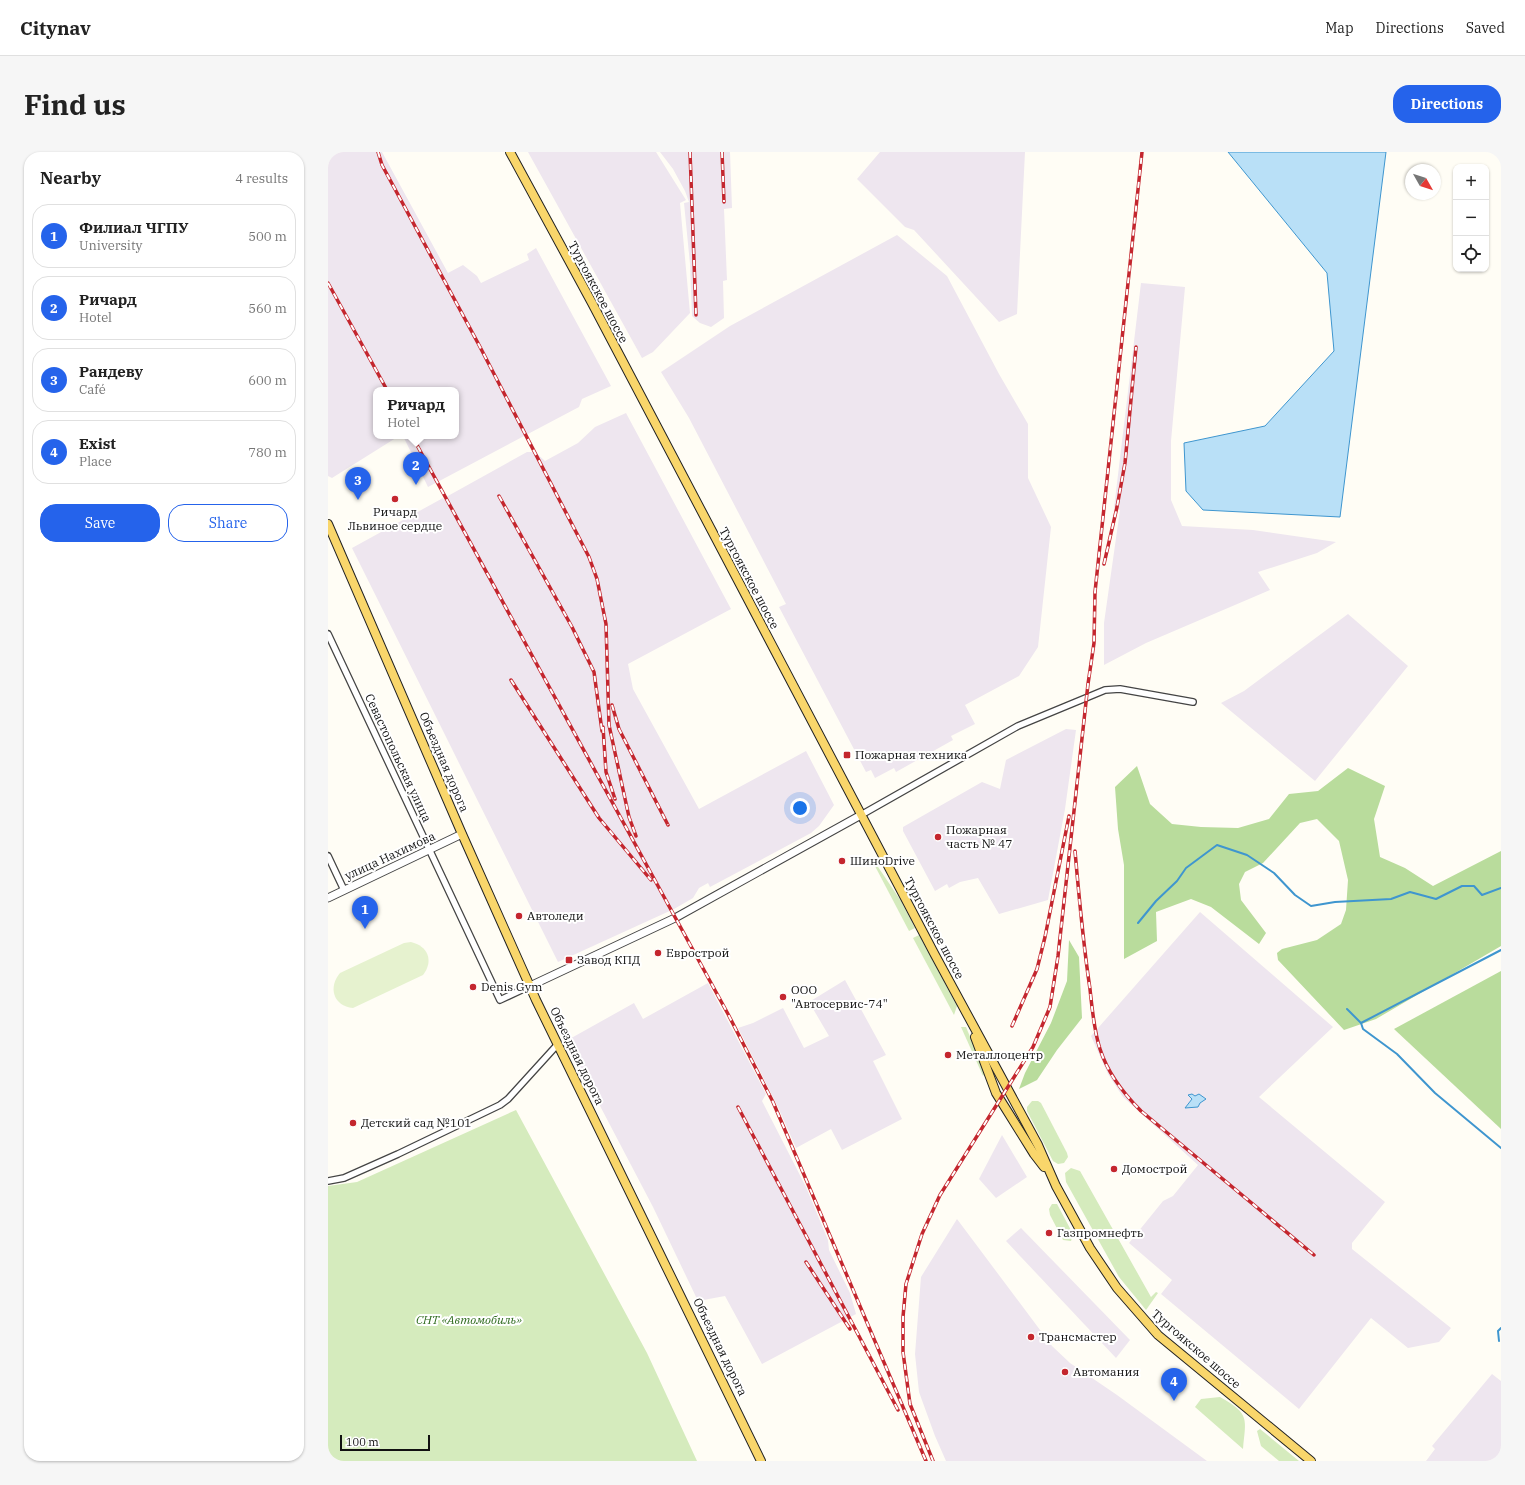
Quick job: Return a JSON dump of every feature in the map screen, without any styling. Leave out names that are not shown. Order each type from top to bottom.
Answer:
[{"type":"main road","name":"Тургоякское шоссе","points":[[510,152],[592,303],[861,815],[1034,1138],[1051,1176],[1097,1259],[1117,1288],[1140,1317],[1158,1335],[1311,1461]]},
{"type":"main road","name":"Объездная дорога","points":[[328,524],[462,834],[530,986],[761,1461]]},
{"type":"main road","name":"Тургоякское шоссе","points":[[968,1016],[996,1093],[1034,1154],[1051,1176]]},
{"type":"street","name":"Севастопольская улица","points":[[328,634],[500,1000],[530,986]]},
{"type":"street","points":[[328,650],[334,647]]},
{"type":"street","points":[[530,986],[675,918],[1018,726],[1106,690],[1120,689],[1193,702]]},
{"type":"street","name":"улица Нахимова","points":[[328,898],[430,851],[462,834]]},
{"type":"street","points":[[328,856],[344,890]]},
{"type":"street","points":[[328,1181],[344,1178],[385,1160],[500,1105],[558,1044]]},
{"type":"shaded area","points":[[328,152],[382,152],[448,273],[463,265],[477,276],[481,283],[529,260],[527,254],[536,248],[611,386],[582,399],[579,407],[428,487],[404,439],[459,439],[459,387],[373,387],[373,439],[394,439],[332,478],[328,476]]},
{"type":"shaded area","points":[[528,152],[656,152],[686,200],[680,203],[690,313],[653,352],[642,358]]},
{"type":"shaded area","points":[[660,152],[730,152],[732,208],[724,209],[727,280],[723,281],[724,318],[711,327],[700,323],[692,316],[690,264],[684,203],[689,202],[673,169]]},
{"type":"shaded area","points":[[880,152],[1025,152],[1017,314],[999,322],[914,230],[905,227],[857,179]]},
{"type":"shaded area","points":[[897,235],[947,276],[999,374],[1028,424],[1028,478],[1051,527],[1038,647],[1019,676],[965,705],[975,724],[951,736],[953,740],[896,772],[894,768],[875,778],[871,770],[866,772],[779,607],[786,604],[689,418],[661,372],[730,326]]},
{"type":"shaded area","points":[[1141,283],[1185,287],[1171,441],[1171,500],[1182,526],[1253,530],[1336,542],[1317,553],[1258,572],[1270,590],[1146,643],[1104,665],[1104,623],[1120,510],[1114,508]]},
{"type":"shaded area","points":[[626,413],[731,609],[628,664],[633,689],[699,809],[806,751],[834,805],[819,826],[811,833],[710,887],[708,883],[699,888],[693,898],[674,909],[558,962],[352,548],[443,498],[444,500],[446,497],[527,452],[535,452],[545,461],[578,443],[595,427]]},
{"type":"shaded area","points":[[1348,614],[1408,666],[1315,781],[1221,703],[1244,691]]},
{"type":"shaded area","points":[[1066,729],[1076,730],[1065,809],[1048,900],[999,914],[978,878],[960,882],[949,888],[947,884],[935,891],[903,831],[903,827],[982,782],[1000,789],[1006,760]]},
{"type":"shaded area","points":[[1200,912],[1333,1027],[1259,1097],[1385,1202],[1352,1243],[1352,1249],[1451,1328],[1439,1342],[1408,1348],[1371,1318],[1299,1409],[1161,1294],[1172,1280],[1129,1243],[1163,1201],[1173,1196],[1198,1165],[1123,1097],[1108,1074],[1091,1036]]},
{"type":"shaded area","points":[[845,980],[886,1055],[873,1061],[902,1119],[842,1150],[831,1129],[796,1148],[777,1105],[738,1028],[753,1023],[783,1008],[804,1048],[829,1036],[809,1002]]},
{"type":"shaded area","points":[[708,983],[766,1094],[762,1101],[806,1187],[828,1240],[829,1250],[850,1293],[856,1314],[762,1364],[725,1296],[698,1301],[653,1207],[566,1041],[634,1003],[643,1019]]},
{"type":"shaded area","points":[[1002,1135],[1027,1177],[996,1198],[979,1179]]},
{"type":"shaded area","points":[[957,1219],[1052,1346],[1070,1363],[1117,1395],[1207,1461],[946,1461],[919,1392],[915,1354],[921,1277]]},
{"type":"shaded area","points":[[1021,1228],[1130,1340],[1116,1358],[1006,1241]]},
{"type":"shaded area","points":[[1492,1374],[1501,1381],[1501,1461],[1426,1461],[1435,1449],[1432,1446]]},
{"type":"green space","points":[[1137,766],[1150,804],[1172,824],[1201,827],[1238,828],[1269,819],[1289,794],[1318,791],[1348,768],[1385,786],[1374,819],[1380,857],[1405,868],[1433,886],[1501,851],[1501,946],[1376,1019],[1344,1030],[1278,960],[1277,953],[1282,949],[1317,940],[1341,924],[1346,910],[1348,880],[1339,841],[1317,819],[1300,823],[1263,863],[1245,872],[1239,884],[1241,900],[1266,933],[1259,944],[1211,907],[1191,899],[1156,912],[1157,941],[1124,959],[1124,865],[1118,829],[1115,787]]},
{"type":"green space","points":[[872,858],[901,901],[915,928],[909,931]]},
{"type":"green space","points":[[919,935],[957,1006],[954,1015],[913,938]]},
{"type":"green space","points":[[1069,940],[1079,957],[1082,1018],[1057,1050],[1037,1080],[1019,1089],[1025,1073],[1051,1023],[1067,981]]},
{"type":"green space","points":[[411,942],[422,947],[428,955],[428,964],[423,975],[353,1008],[341,1004],[337,1000],[334,995],[334,984],[340,973],[404,943]]},
{"type":"green space","points":[[1501,971],[1501,1129],[1394,1029]]},
{"type":"green space","points":[[961,1027],[966,1027],[985,1073],[983,1076]]},
{"type":"green space","points":[[1032,1101],[1038,1101],[1041,1103],[1067,1153],[1068,1157],[1064,1163],[1058,1164],[1053,1161],[1027,1111],[1027,1107]]},
{"type":"green space","name":"СНТ «Автомобиль»","points":[[516,1110],[647,1353],[697,1461],[328,1461],[328,1186],[357,1182]]},
{"type":"green space","points":[[1071,1168],[1080,1171],[1151,1297],[1156,1292],[1158,1293],[1146,1310],[1119,1277],[1066,1182],[1065,1173]]},
{"type":"green space","points":[[1052,1204],[1057,1204],[1073,1234],[1071,1241],[1063,1240],[1050,1215],[1049,1209]]},
{"type":"green space","points":[[1220,1397],[1237,1408],[1244,1418],[1245,1430],[1243,1449],[1195,1407],[1201,1399]]},
{"type":"green space","points":[[1260,1429],[1299,1461],[1279,1461],[1261,1446],[1257,1431]]},
{"type":"water","points":[[1228,152],[1386,152],[1340,517],[1203,510],[1186,491],[1184,443],[1265,426],[1334,351],[1327,273]]},
{"type":"water","points":[[1192,1094],[1195,1096],[1199,1094],[1206,1099],[1200,1103],[1198,1107],[1185,1108],[1192,1099],[1188,1095]]},
{"type":"waterway","points":[[1138,923],[1156,901],[1177,881],[1186,868],[1217,845],[1247,855],[1274,873],[1295,895],[1311,906],[1335,902],[1391,899],[1410,892],[1436,899],[1462,886],[1474,886],[1482,895],[1501,888]]},
{"type":"waterway","points":[[1347,1009],[1361,1023],[1501,950]]},
{"type":"waterway","points":[[1361,1023],[1363,1029],[1397,1054],[1435,1093],[1501,1148]]},
{"type":"waterway","points":[[1499,1341],[1498,1331],[1501,1328]]},
{"type":"railway","points":[[378,152],[382,165],[479,345],[589,557],[597,579],[606,624],[609,725],[629,817],[636,836]]},
{"type":"railway","points":[[690,152],[696,315]]},
{"type":"railway","points":[[722,152],[724,202]]},
{"type":"railway","points":[[933,1461],[910,1404],[903,1352],[903,1317],[906,1284],[922,1234],[940,1195],[1033,1047],[1050,1007],[1058,956],[1088,684],[1094,643],[1095,592],[1142,152]]},
{"type":"railway","points":[[328,283],[385,387]]},
{"type":"railway","points":[[1104,564],[1125,463],[1136,347]]},
{"type":"railway","points":[[414,439],[728,1014],[773,1102],[926,1461]]},
{"type":"railway","points":[[499,496],[572,627],[594,672],[602,731]]},
{"type":"railway","points":[[511,680],[599,818],[651,880]]},
{"type":"railway","points":[[612,705],[619,729],[668,825]]},
{"type":"railway","points":[[603,727],[606,772],[615,799]]},
{"type":"railway","points":[[1012,1026],[1037,969],[1045,937],[1069,816]]},
{"type":"railway","points":[[1075,851],[1083,937],[1095,1027],[1100,1049],[1107,1067],[1122,1090],[1141,1111],[1314,1255]]},
{"type":"railway","points":[[738,1107],[898,1410]]},
{"type":"railway","points":[[806,1262],[850,1329]]},
{"type":"place","name":"Ричард","points":[[416,485]]},
{"type":"place","name":"Ричард Львиное сердце","points":[[395,499]]},
{"type":"place","name":"Рандеву","points":[[358,500]]},
{"type":"place","name":"Пожарная техника","points":[[847,755]]},
{"type":"place","name":"Пожарная часть № 47","points":[[938,837]]},
{"type":"place","name":"ШиноDrive","points":[[842,861]]},
{"type":"place","name":"Автоледи","points":[[519,916]]},
{"type":"place","name":"Филиал ЧГПУ","points":[[365,929]]},
{"type":"place","name":"Еврострой","points":[[658,953]]},
{"type":"place","name":"Завод КПД","points":[[569,960]]},
{"type":"place","name":"Denis Gym","points":[[473,987]]},
{"type":"place","name":"ООО \"Автосервис-74\"","points":[[783,997]]},
{"type":"place","name":"Металлоцентр","points":[[948,1055]]},
{"type":"place","name":"Детский сад №101","points":[[353,1123]]},
{"type":"place","name":"Домострой","points":[[1114,1169]]},
{"type":"place","name":"Газпромнефть","points":[[1049,1233]]},
{"type":"place","name":"Трансмастер","points":[[1031,1337]]},
{"type":"place","name":"Автомания","points":[[1065,1372]]},
{"type":"place","name":"Exist","points":[[1174,1401]]}]
